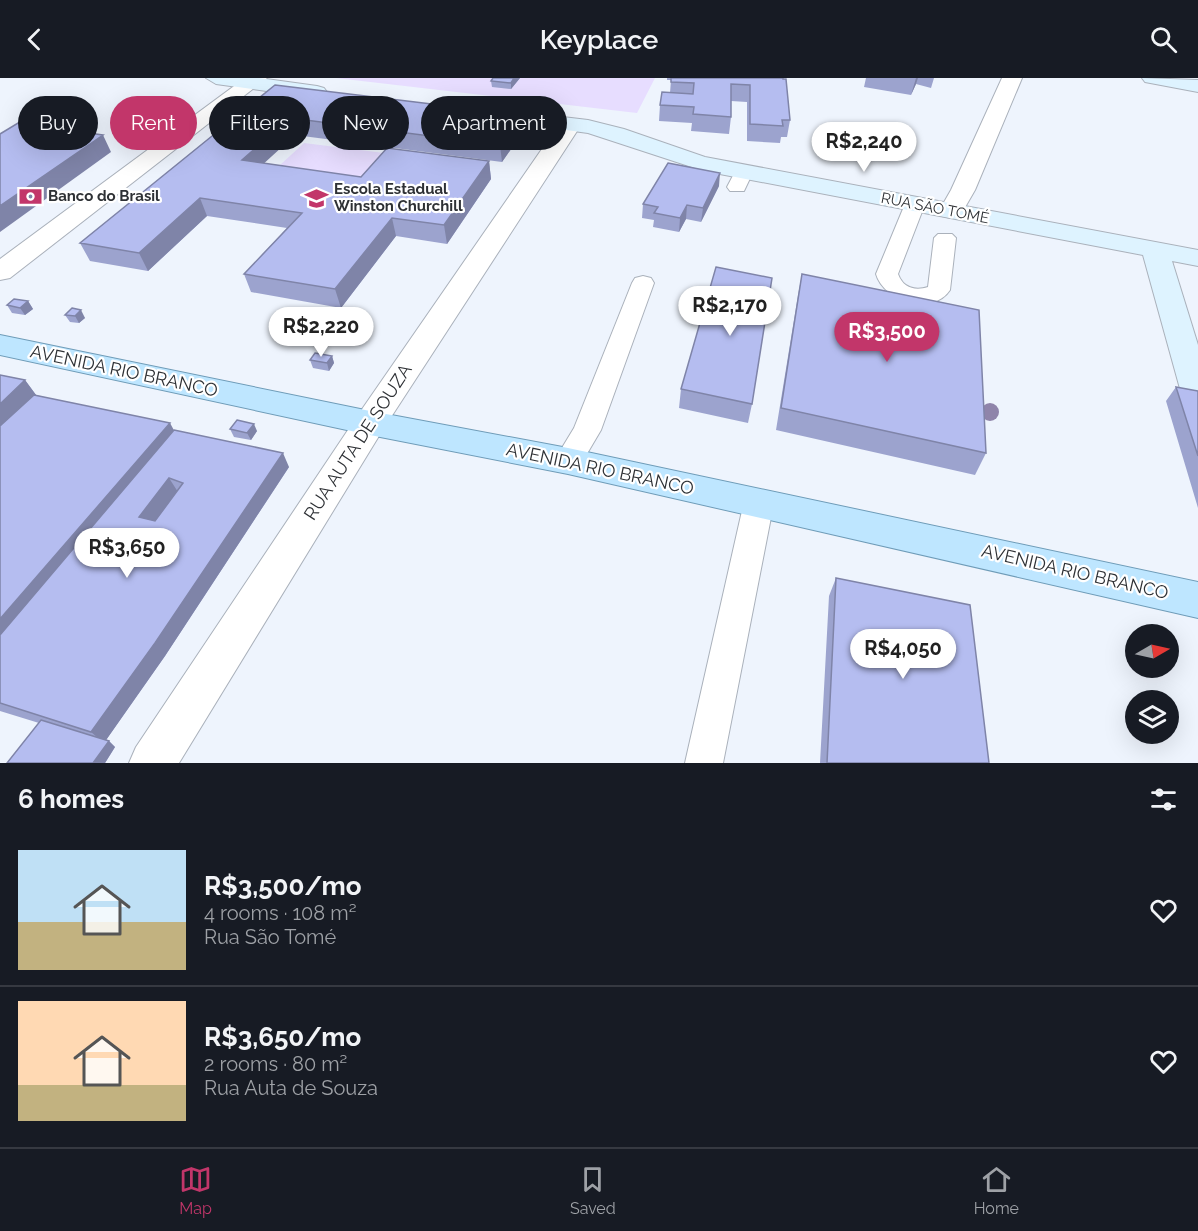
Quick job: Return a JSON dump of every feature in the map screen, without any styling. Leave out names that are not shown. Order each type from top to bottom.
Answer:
[{"type":"main road","name":"AVENIDA RIO BRANCO","points":[[0,345],[370,423],[568,461],[1198,600]]},
{"type":"street","points":[[216,78],[254,80],[333,94]]},
{"type":"street","points":[[951,211],[963,190],[1012,78]]},
{"type":"street","points":[[1152,78],[1198,86]]},
{"type":"street","points":[[0,272],[254,80]]},
{"type":"street","name":"RUA SÃO TOMÉ","points":[[567,125],[631,138],[671,156],[740,179],[915,204],[1198,258]]},
{"type":"street","name":"RUA AUTA DE SOUZA","points":[[152,763],[370,423],[570,125]]},
{"type":"street","points":[[1155,250],[1198,396]]},
{"type":"lane","points":[[915,204],[887,274],[891,286],[899,291],[924,297],[939,290],[945,238]]},
{"type":"lane","points":[[568,461],[587,430],[643,283]]},
{"type":"lane","points":[[704,763],[759,502]]},
{"type":"shaded area","points":[[336,78],[655,78],[637,113],[567,105],[567,96],[491,96]]},
{"type":"shaded area","points":[[310,144],[322,145],[322,150],[360,150],[392,154],[360,190],[267,177],[296,150],[310,150]]},
{"type":"building","points":[[493,78],[514,78],[511,83],[491,81]]},
{"type":"building","points":[[671,78],[786,79],[790,120],[782,120],[783,126],[750,124],[750,85],[731,84],[731,117],[693,114],[694,107],[660,105],[662,92],[693,94],[694,83],[671,82]]},
{"type":"building","points":[[275,85],[366,96],[322,96],[322,122],[310,121],[310,96],[261,96]]},
{"type":"building","points":[[409,101],[421,103],[421,135],[409,133]]},
{"type":"building","points":[[18,123],[18,150],[81,150],[0,206],[0,134]]},
{"type":"building","points":[[209,138],[209,150],[253,150],[242,160],[361,177],[385,150],[403,150],[489,161],[444,225],[392,218],[335,289],[244,274],[302,213],[200,198],[139,253],[80,243]]},
{"type":"building","points":[[668,163],[720,173],[703,208],[687,205],[680,218],[654,213],[658,207],[643,204]]},
{"type":"building","points":[[716,267],[772,278],[752,404],[681,389]]},
{"type":"building","points":[[802,274],[979,310],[986,453],[781,408]]},
{"type":"building","points":[[14,299],[28,301],[20,308],[7,305]]},
{"type":"building","points":[[72,308],[81,310],[75,316],[65,315]]},
{"type":"building","points":[[315,353],[332,356],[327,363],[310,360]]},
{"type":"building","points":[[0,375],[25,380],[0,404]]},
{"type":"building","points":[[1176,387],[1198,391],[1198,456]]},
{"type":"building","points":[[34,395],[170,423],[0,619],[0,426]]},
{"type":"building","points":[[237,420],[254,424],[247,433],[230,429]]},
{"type":"building","points":[[174,430],[283,453],[155,643],[91,732],[0,703],[0,635]],"holes":[[[169,478],[183,483],[155,521],[139,517]]]},
{"type":"building","points":[[836,578],[970,605],[989,763],[827,763]]},
{"type":"building","points":[[41,720],[109,741],[93,763],[7,763]]},
{"type":"place","name":"Banco do Brasil","points":[[30,196]]},
{"type":"place","name":"Escola Estadual Winston Churchill","points":[[316,198]]}]
